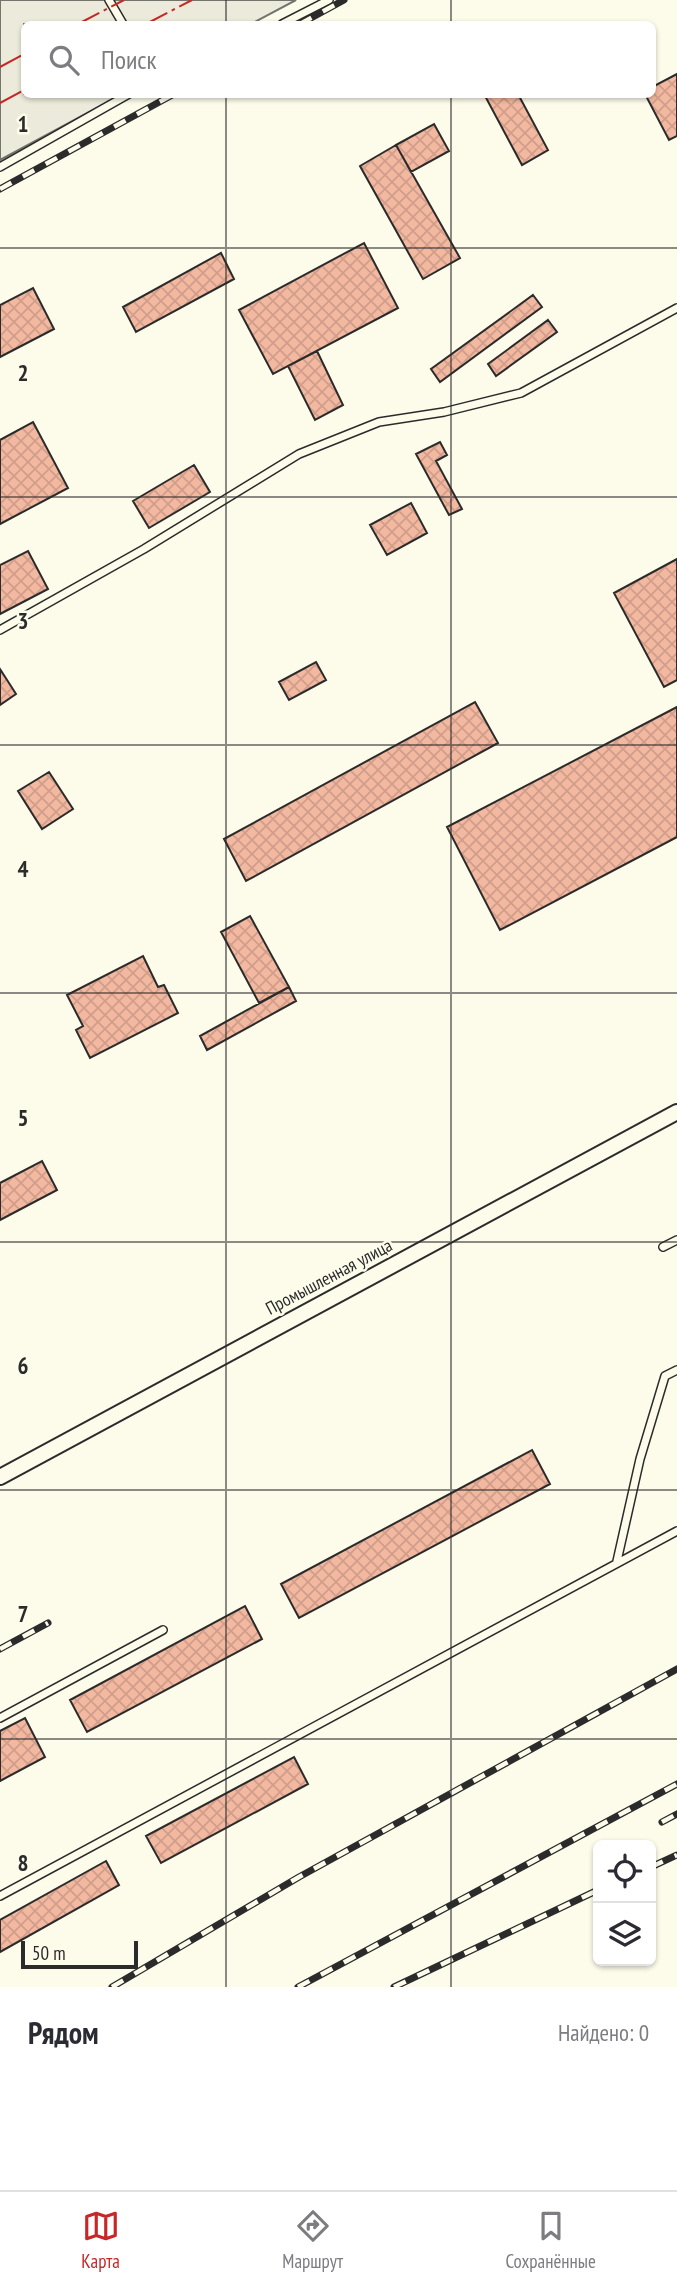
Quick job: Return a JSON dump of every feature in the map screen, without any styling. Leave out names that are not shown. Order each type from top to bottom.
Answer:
[{"type":"street","name":"Промышленная улица","points":[[0,1477],[677,1112]]},
{"type":"lane","points":[[109,0],[121,21]]},
{"type":"lane","points":[[288,21],[328,0]]},
{"type":"lane","points":[[0,167],[122,98]]},
{"type":"lane","points":[[0,630],[144,550],[299,454],[379,422],[444,412],[521,393],[677,308]]},
{"type":"lane","points":[[663,1247],[677,1241]]},
{"type":"lane","points":[[617,1561],[640,1459],[658,1400],[666,1376],[677,1370]]},
{"type":"lane","points":[[0,1896],[677,1531]]},
{"type":"lane","points":[[0,1718],[163,1630]]},
{"type":"shaded area","points":[[0,0],[296,0],[257,21],[21,21],[21,98],[115,98],[0,160]]},
{"type":"building","points":[[677,74],[677,136],[669,140],[647,98],[656,98],[656,85]]},
{"type":"building","points":[[486,98],[520,98],[548,150],[522,165]]},
{"type":"building","points":[[434,124],[449,151],[411,172],[396,145]]},
{"type":"building","points":[[396,145],[460,258],[423,279],[360,166]]},
{"type":"building","points":[[364,243],[398,308],[273,374],[239,310]]},
{"type":"building","points":[[221,253],[234,279],[136,332],[123,307]]},
{"type":"building","points":[[33,288],[54,329],[0,357],[0,305]]},
{"type":"building","points":[[533,295],[542,307],[440,382],[431,369]]},
{"type":"building","points":[[548,320],[557,332],[496,376],[488,364]]},
{"type":"building","points":[[317,351],[343,405],[315,420],[288,366]]},
{"type":"building","points":[[33,422],[68,488],[0,524],[0,440]]},
{"type":"building","points":[[440,442],[447,455],[436,461],[462,509],[449,515],[416,454]]},
{"type":"building","points":[[194,465],[210,492],[149,528],[133,501]]},
{"type":"building","points":[[411,503],[427,533],[387,555],[370,525]]},
{"type":"building","points":[[28,551],[48,589],[0,614],[0,565]]},
{"type":"building","points":[[677,559],[677,680],[664,687],[614,593]]},
{"type":"building","points":[[316,662],[326,680],[289,700],[279,682]]},
{"type":"building","points":[[0,669],[16,694],[0,705]]},
{"type":"building","points":[[475,702],[498,743],[246,881],[224,839]]},
{"type":"building","points":[[677,707],[677,837],[500,930],[447,827]]},
{"type":"building","points":[[49,772],[73,809],[42,829],[18,791]]},
{"type":"building","points":[[250,916],[289,987],[259,1003],[221,932]]},
{"type":"building","points":[[143,956],[158,987],[164,985],[178,1013],[90,1058],[76,1030],[83,1026],[67,995]]},
{"type":"building","points":[[289,987],[296,1001],[207,1050],[200,1036]]},
{"type":"building","points":[[42,1161],[57,1190],[0,1220],[0,1183]]},
{"type":"building","points":[[532,1450],[550,1484],[299,1618],[281,1584]]},
{"type":"building","points":[[245,1606],[262,1639],[87,1732],[70,1700]]},
{"type":"building","points":[[25,1718],[45,1757],[0,1781],[0,1731]]},
{"type":"building","points":[[294,1757],[308,1784],[161,1863],[146,1836]]},
{"type":"building","points":[[106,1861],[119,1885],[0,1952],[0,1920]]},
{"type":"railway","points":[[306,21],[344,0]]},
{"type":"railway","points":[[0,189],[167,98]]},
{"type":"railway","points":[[0,1649],[48,1623]]},
{"type":"railway","points":[[112,1987],[299,1877],[677,1669]]},
{"type":"railway","points":[[298,1987],[677,1784]]},
{"type":"railway","points":[[662,1822],[677,1814]]},
{"type":"railway","points":[[656,1865],[677,1855]]},
{"type":"railway","points":[[394,1987],[593,1892]]},
{"type":"power","points":[[84,21],[124,0]]},
{"type":"power","points":[[152,21],[192,0]]},
{"type":"power","points":[[0,67],[21,56]]},
{"type":"power","points":[[0,103],[21,92]]}]
